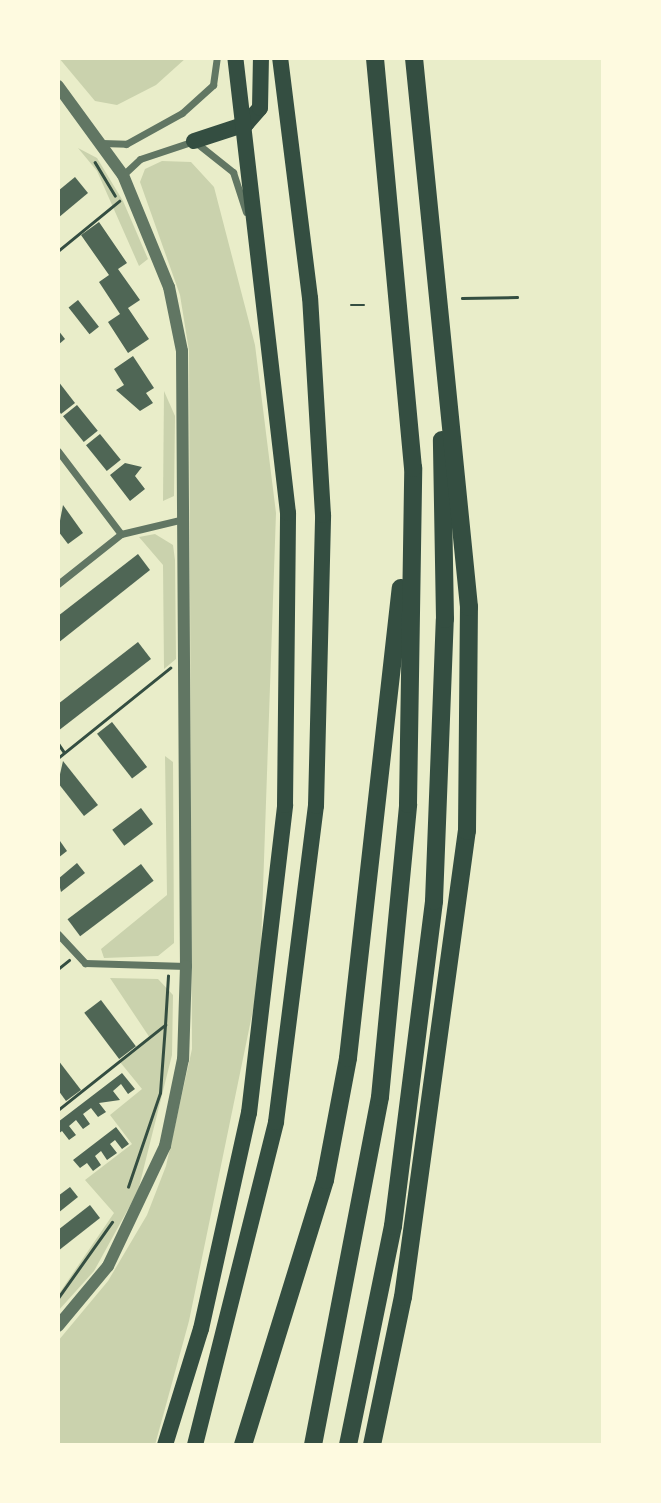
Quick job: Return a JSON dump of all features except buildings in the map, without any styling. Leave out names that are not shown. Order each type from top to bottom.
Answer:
[{"type":"highway","points":[[165,1445],[225,1223],[270,963],[289,658],[281,420],[236,58]]},
{"type":"highway","points":[[194,142],[246,124],[260,108],[261,58]]},
{"type":"highway","points":[[195,1445],[276,1122],[316,806],[323,516],[310,298],[280,58]]},
{"type":"highway","points":[[313,1445],[377,1110],[408,804],[413,468],[375,58]]},
{"type":"highway","points":[[372,1445],[403,1297],[467,831],[469,607],[414,58]]},
{"type":"highway","points":[[348,1445],[393,1226],[434,901],[445,619],[440,307]]},
{"type":"highway","points":[[243,1445],[325,1180],[348,1058],[413,468]]},
{"type":"street","points":[[102,143],[125,144],[182,113],[213,85],[218,58]]},
{"type":"street","points":[[58,86],[123,175],[169,287],[182,351],[186,966],[183,1059],[166,1146],[108,1266],[58,1325]]},
{"type":"street","points":[[123,175],[140,159],[194,142],[233,172],[241,188],[281,420]]},
{"type":"street","points":[[58,451],[121,534]]},
{"type":"street","points":[[58,584],[121,534],[184,519]]},
{"type":"street","points":[[58,934],[74,956],[85,963],[186,966]]},
{"type":"path","points":[[58,251],[119,201],[88,151]]},
{"type":"path","points":[[462,298],[517,297]]},
{"type":"path","points":[[351,305],[365,304]]},
{"type":"path","points":[[58,758],[185,656]]},
{"type":"path","points":[[58,743],[65,752]]},
{"type":"path","points":[[58,969],[74,956]]},
{"type":"path","points":[[125,1196],[160,1093],[168,966]]},
{"type":"path","points":[[58,1110],[165,1024]]},
{"type":"path","points":[[58,1298],[115,1216]]},
{"type":"green space","points":[[59,58],[186,58],[156,85],[117,105],[95,101]]},
{"type":"green space","points":[[78,148],[97,158],[123,201],[148,259],[139,266],[97,171]]},
{"type":"green space","points":[[162,161],[191,162],[214,187],[255,345],[276,513],[260,976],[189,1321],[155,1445],[58,1445],[58,1341],[108,1281],[147,1215],[166,1166],[192,1049],[189,351],[180,295],[140,182],[145,169]]},
{"type":"green space","points":[[164,391],[175,416],[174,496],[163,501]]},
{"type":"green space","points":[[155,534],[173,545],[175,560],[176,659],[164,669],[163,565],[139,537]]},
{"type":"green space","points":[[165,756],[173,762],[174,943],[158,956],[104,958],[101,949],[167,895]]},
{"type":"green space","points":[[110,978],[158,979],[173,995],[172,1055],[138,1191],[94,1271],[58,1311],[58,1295],[114,1213],[85,1180],[132,1144],[110,1115],[142,1089],[120,1062],[150,1038]]}]
